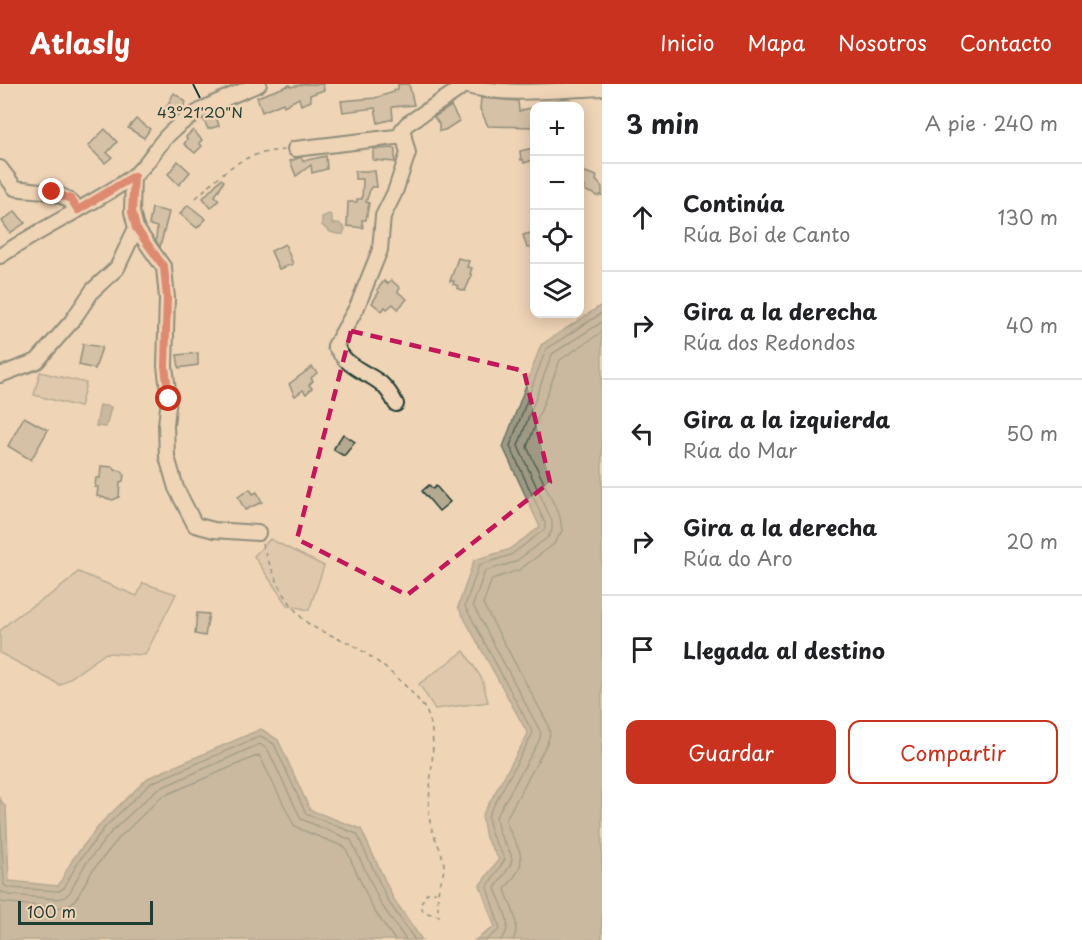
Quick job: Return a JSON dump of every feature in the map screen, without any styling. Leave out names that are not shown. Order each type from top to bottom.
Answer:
[{"type":"street","points":[[0,256],[34,233],[78,210],[134,176],[171,132],[186,120],[259,84]]},
{"type":"street","points":[[396,404],[389,390],[379,380],[347,361],[335,346],[357,307],[380,250],[383,216],[395,192],[408,153],[402,130],[407,124],[458,90],[460,84],[477,89],[602,88]]},
{"type":"street","points":[[295,149],[404,136]]},
{"type":"street","points":[[0,168],[15,188],[52,192],[71,199],[78,210]]},
{"type":"street","points":[[134,176],[132,212],[136,228],[164,267],[167,298],[165,366],[169,399],[166,425],[167,457],[176,488],[195,525],[214,530],[258,533]]},
{"type":"street","points":[[0,375],[37,361],[72,321],[93,290],[117,268],[136,228]]},
{"type":"path","points":[[196,198],[240,160],[255,153],[270,150],[295,149]]},
{"type":"path","points":[[258,533],[268,562],[287,597],[305,620],[322,632],[348,643],[372,658],[406,688],[425,709],[430,722],[432,755],[430,822],[444,864],[438,891],[439,916],[423,912],[421,903],[426,893],[436,892]]},
{"type":"highlighted area","points":[[351,331],[524,371],[550,482],[407,595],[297,539]]},
{"type":"shaded area","points":[[40,372],[86,383],[80,407],[34,395]]},
{"type":"shaded area","points":[[270,539],[324,566],[309,610],[287,605],[254,556]]},
{"type":"shaded area","points":[[78,572],[137,596],[143,583],[176,594],[145,655],[106,653],[60,685],[0,653],[0,631],[18,615],[59,589]]},
{"type":"shaded area","points":[[464,651],[482,679],[488,702],[435,709],[419,684]]},
{"type":"water","points":[[329,214],[332,216],[332,224],[339,223],[345,229],[343,234],[331,232],[322,225],[322,217]]},
{"type":"water","points":[[602,305],[602,940],[475,940],[495,927],[480,885],[499,859],[486,838],[482,816],[528,734],[458,607],[474,560],[508,550],[540,527],[503,447],[541,345]]},
{"type":"water","points":[[100,405],[111,407],[106,427],[96,426]]},
{"type":"water","points":[[261,729],[278,740],[310,810],[361,829],[393,898],[422,940],[0,940],[0,799],[6,808],[9,881],[58,886],[73,859],[102,822],[148,778]]},
{"type":"building","points":[[323,84],[324,90],[310,95],[311,101],[301,105],[299,98],[284,106],[283,103],[262,112],[257,97],[290,85],[291,87]]},
{"type":"building","points":[[398,84],[409,84],[414,105],[392,107],[393,119],[378,123],[375,108],[343,112],[341,101],[375,98],[394,92],[398,89]]},
{"type":"building","points":[[174,93],[186,102],[179,114],[173,118],[164,111]]},
{"type":"building","points":[[481,98],[518,101],[519,111],[530,108],[530,127],[488,126],[480,109]]},
{"type":"building","points":[[451,106],[459,121],[439,131],[439,124],[434,117]]},
{"type":"building","points":[[216,116],[219,126],[208,129],[204,120]]},
{"type":"building","points":[[136,119],[150,129],[144,138],[128,128]]},
{"type":"building","points":[[105,129],[117,142],[107,153],[112,157],[105,163],[88,146]]},
{"type":"building","points":[[193,130],[202,140],[199,143],[202,146],[195,153],[184,144],[186,137]]},
{"type":"building","points":[[395,148],[395,162],[373,160],[373,149]]},
{"type":"building","points":[[530,149],[530,161],[524,163],[523,159],[521,160],[520,151]]},
{"type":"building","points":[[326,156],[327,169],[312,173],[311,165],[296,176],[290,161],[301,157],[303,161]]},
{"type":"building","points":[[178,161],[190,172],[179,185],[168,174]]},
{"type":"building","points":[[355,171],[375,171],[377,187],[371,187],[366,202],[369,203],[366,220],[362,220],[363,228],[347,226],[348,202],[357,202],[357,199],[362,199],[363,179],[355,179]]},
{"type":"building","points":[[584,172],[597,176],[596,180],[602,187],[602,195],[596,196],[585,190]]},
{"type":"building","points":[[221,179],[224,181],[215,196],[219,200],[211,208],[203,198]]},
{"type":"building","points":[[188,205],[206,219],[197,228],[180,214]]},
{"type":"building","points":[[152,208],[169,212],[160,247],[156,241],[157,227],[149,225]]},
{"type":"building","points":[[15,211],[25,223],[10,233],[2,221]]},
{"type":"building","points":[[530,233],[530,248],[527,248],[523,235]]},
{"type":"building","points":[[285,244],[293,264],[279,269],[271,251]]},
{"type":"building","points":[[458,258],[469,261],[467,267],[472,268],[470,274],[472,275],[465,291],[457,288],[458,286],[453,284],[454,281],[450,281]]},
{"type":"building","points":[[391,280],[400,288],[398,292],[407,299],[398,309],[393,304],[382,311],[372,303],[379,292],[377,290],[384,281],[387,284]]},
{"type":"building","points":[[83,344],[102,347],[95,369],[79,365]]},
{"type":"building","points":[[198,353],[198,365],[179,368],[177,355]]},
{"type":"building","points":[[312,367],[317,373],[311,378],[313,381],[309,385],[312,388],[306,394],[303,390],[295,396],[289,384]]},
{"type":"building","points":[[24,417],[48,430],[31,460],[8,446]]},
{"type":"building","points":[[343,434],[355,442],[344,456],[334,450]]},
{"type":"building","points":[[101,466],[113,467],[115,470],[122,471],[124,475],[123,481],[120,482],[119,497],[113,500],[97,496],[96,478],[100,478]]},
{"type":"building","points":[[429,485],[433,489],[436,486],[450,502],[439,511],[422,491]]},
{"type":"building","points":[[250,489],[253,494],[257,492],[262,502],[245,510],[238,497]]},
{"type":"building","points":[[197,613],[209,614],[205,636],[195,634]]},
{"type":"route","points":[[52,192],[71,199],[78,210],[134,176],[132,212],[136,228],[164,267],[167,298],[165,366],[169,399]]}]
